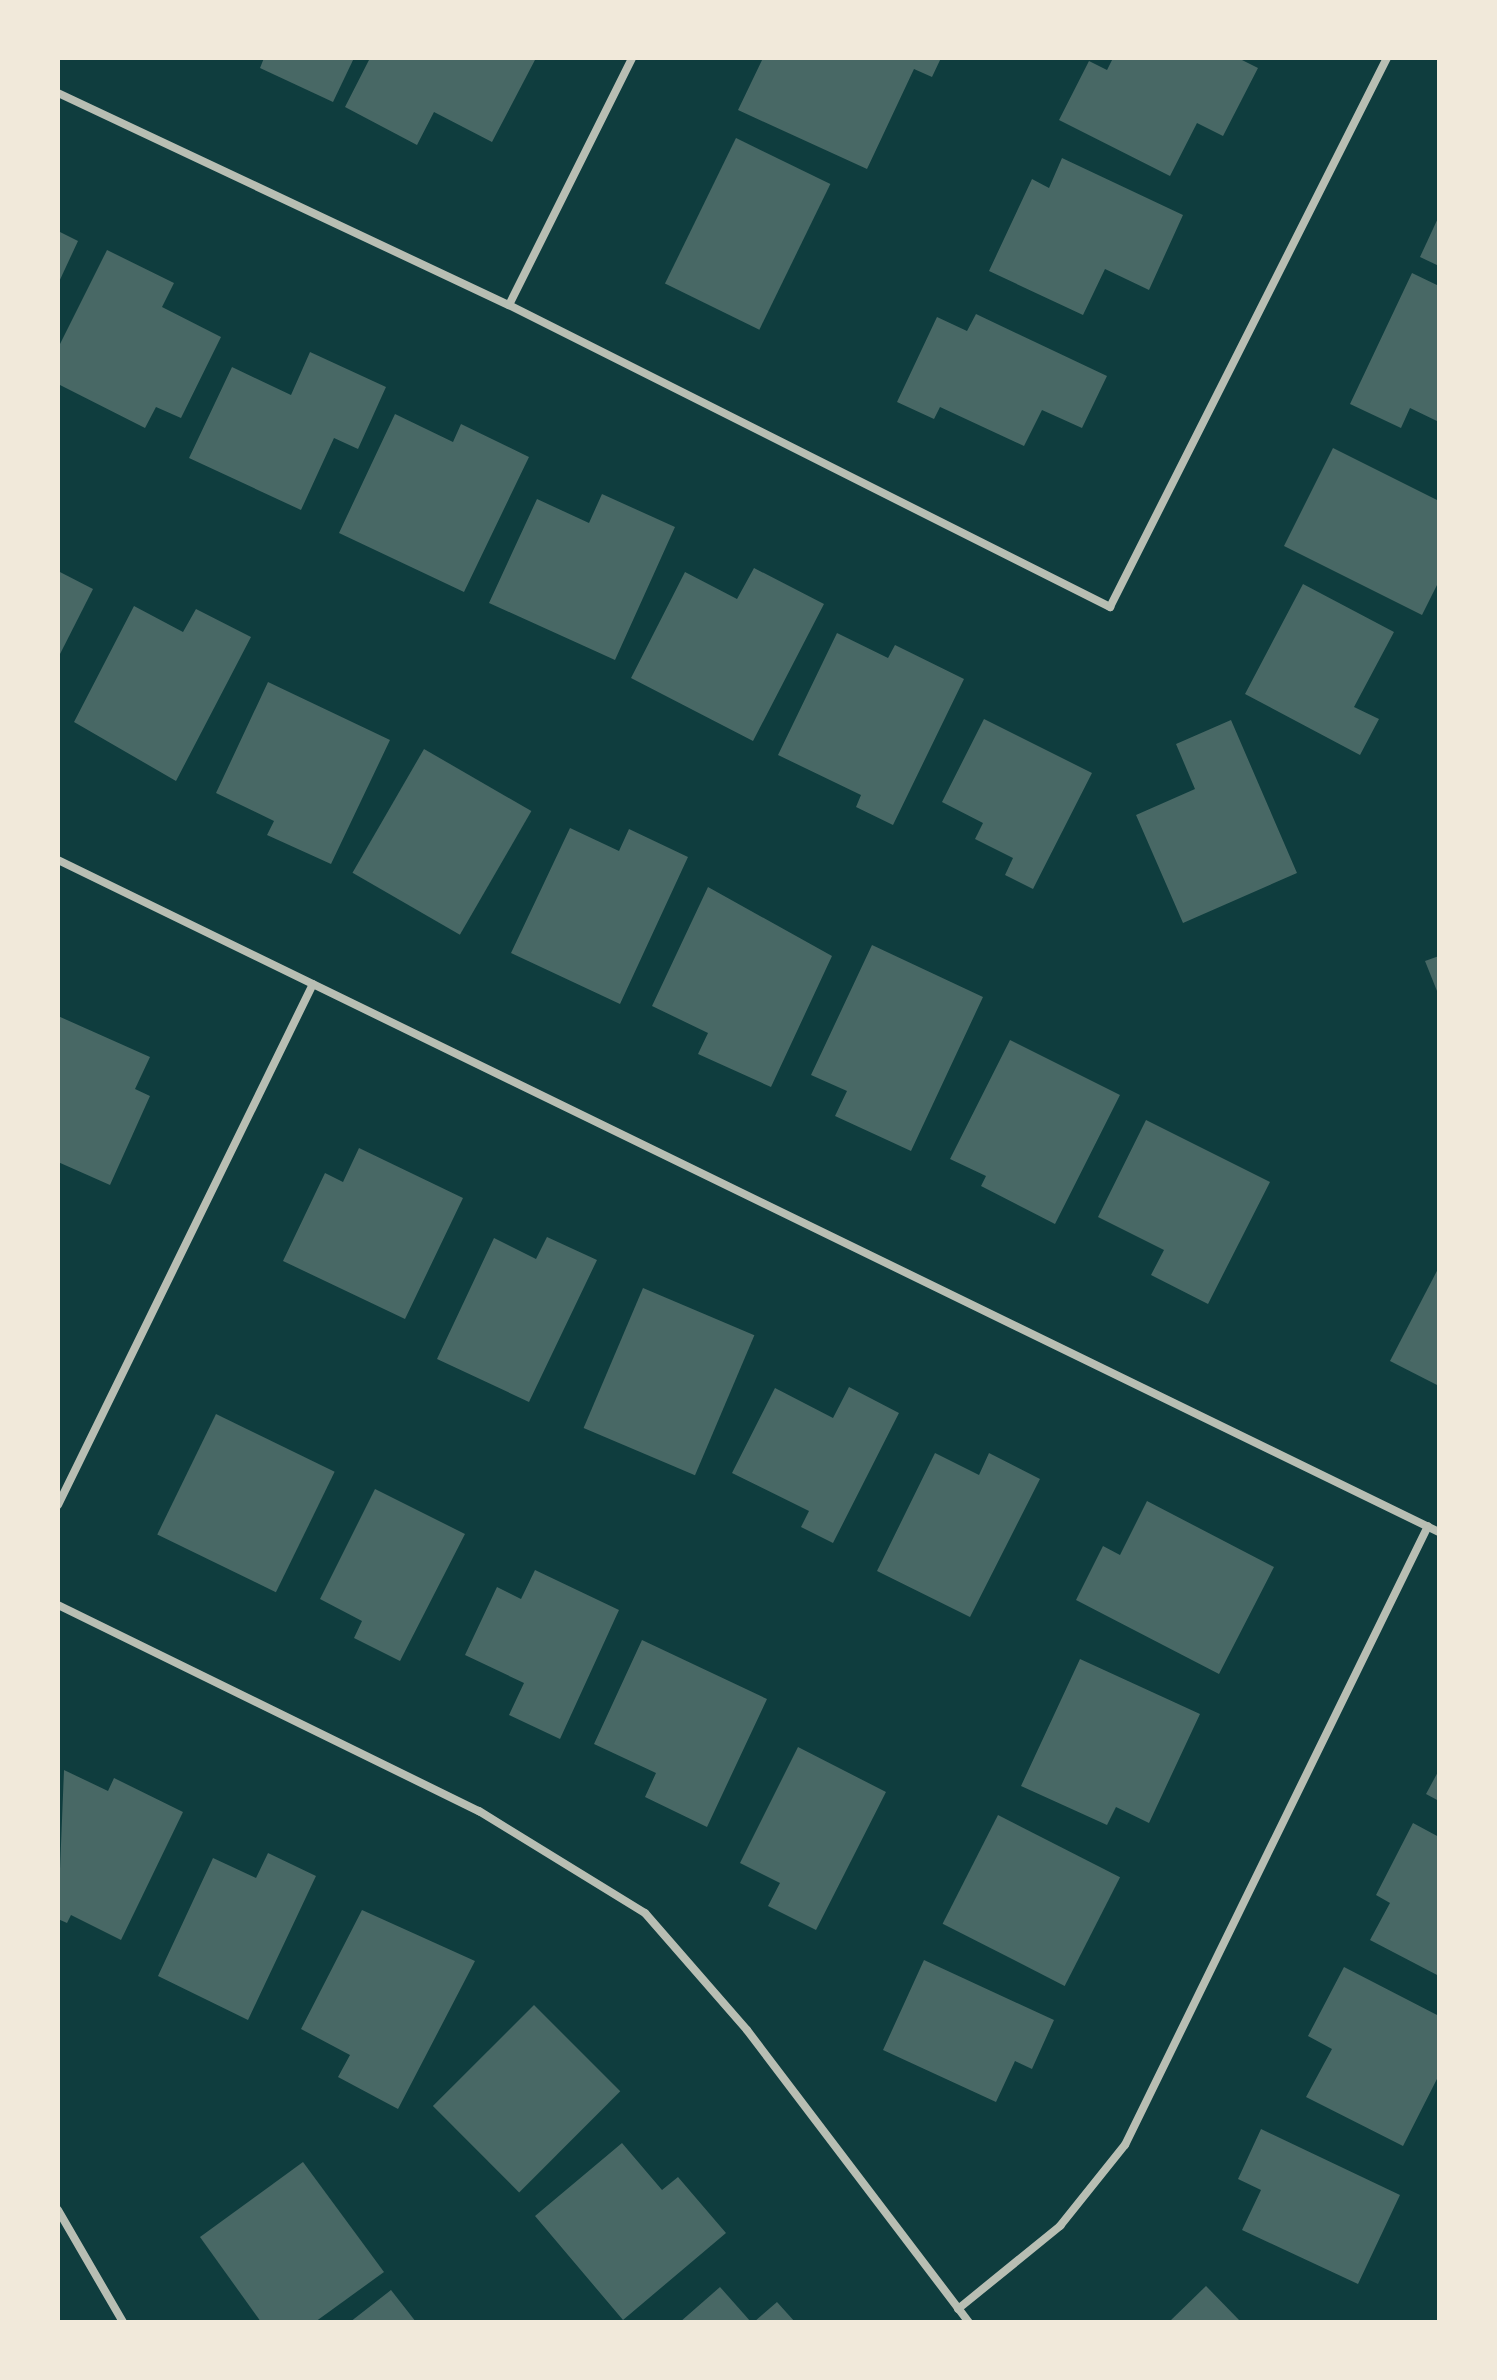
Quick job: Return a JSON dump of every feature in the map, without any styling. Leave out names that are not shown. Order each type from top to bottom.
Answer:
[{"type":"street","points":[[509,305],[632,58]]},
{"type":"street","points":[[58,93],[509,305],[1110,607],[1387,58]]},
{"type":"street","points":[[58,860],[1439,1532]]},
{"type":"street","points":[[58,1505],[313,984]]},
{"type":"street","points":[[958,2309],[1060,2226],[1125,2145],[1428,1526]]},
{"type":"street","points":[[58,1605],[479,1811],[645,1913],[747,2030],[969,2322]]},
{"type":"street","points":[[58,2210],[123,2322]]},
{"type":"building","points":[[264,58],[354,58],[333,102],[260,68]]},
{"type":"building","points":[[370,58],[536,58],[492,142],[434,112],[417,145],[345,107]]},
{"type":"building","points":[[763,58],[941,58],[932,77],[914,69],[867,169],[738,110]]},
{"type":"building","points":[[1113,58],[1238,58],[1258,68],[1223,136],[1197,123],[1170,176],[1059,120],[1089,61],[1107,70]]},
{"type":"building","points":[[736,138],[830,184],[759,330],[665,284]]},
{"type":"building","points":[[1062,158],[1183,215],[1149,290],[1105,269],[1083,315],[989,271],[1032,179],[1049,188]]},
{"type":"building","points":[[1439,216],[1439,266],[1420,257]]},
{"type":"building","points":[[58,231],[78,241],[58,284]]},
{"type":"building","points":[[107,250],[174,283],[162,307],[221,337],[181,418],[156,407],[145,428],[58,384],[58,348]]},
{"type":"building","points":[[1412,273],[1439,286],[1439,422],[1410,408],[1401,428],[1350,404]]},
{"type":"building","points":[[976,314],[1107,376],[1082,428],[1042,410],[1024,446],[940,407],[934,419],[897,402],[937,317],[967,331]]},
{"type":"building","points":[[310,352],[386,387],[358,449],[334,438],[301,510],[189,458],[232,367],[291,395]]},
{"type":"building","points":[[395,414],[453,442],[461,424],[529,457],[464,592],[339,533]]},
{"type":"building","points":[[1333,448],[1439,501],[1439,581],[1422,615],[1284,546]]},
{"type":"building","points":[[602,494],[675,527],[615,660],[489,603],[537,499],[589,523]]},
{"type":"building","points":[[754,568],[824,604],[753,741],[631,678],[685,572],[737,599]]},
{"type":"building","points":[[58,571],[93,589],[58,658]]},
{"type":"building","points":[[1303,584],[1394,632],[1354,707],[1379,719],[1360,755],[1245,694]]},
{"type":"building","points":[[134,606],[183,632],[196,609],[251,637],[176,781],[74,722]]},
{"type":"building","points":[[837,633],[888,658],[895,645],[964,679],[893,825],[856,807],[861,795],[778,755]]},
{"type":"building","points":[[268,682],[390,740],[331,864],[267,835],[274,821],[216,793]]},
{"type":"building","points":[[984,719],[1092,773],[1033,889],[1005,875],[1013,858],[975,839],[983,823],[942,802]]},
{"type":"building","points":[[1231,720],[1297,873],[1183,923],[1136,815],[1195,789],[1176,744]]},
{"type":"building","points":[[424,749],[531,811],[460,935],[352,873]]},
{"type":"building","points":[[570,828],[619,851],[629,829],[688,857],[620,1004],[511,953]]},
{"type":"building","points":[[708,887],[832,956],[771,1087],[698,1054],[708,1033],[652,1006]]},
{"type":"building","points":[[872,945],[983,997],[911,1151],[835,1116],[847,1091],[811,1075]]},
{"type":"building","points":[[1439,956],[1439,996],[1425,961]]},
{"type":"building","points":[[58,1016],[150,1057],[135,1089],[150,1096],[110,1185],[58,1162]]},
{"type":"building","points":[[1010,1040],[1120,1095],[1055,1224],[981,1186],[986,1176],[950,1159]]},
{"type":"building","points":[[1146,1120],[1270,1182],[1208,1304],[1151,1275],[1164,1250],[1098,1217]]},
{"type":"building","points":[[359,1148],[463,1198],[405,1319],[283,1261],[325,1173],[343,1182]]},
{"type":"building","points":[[547,1237],[597,1260],[529,1402],[437,1359],[494,1238],[536,1259]]},
{"type":"building","points":[[1439,1267],[1439,1386],[1390,1361]]},
{"type":"building","points":[[643,1288],[754,1335],[695,1475],[584,1428]]},
{"type":"building","points":[[849,1387],[899,1413],[833,1543],[801,1527],[809,1511],[732,1473],[775,1388],[833,1418]]},
{"type":"building","points":[[216,1414],[335,1472],[276,1592],[157,1534]]},
{"type":"building","points":[[935,1453],[979,1475],[989,1453],[1040,1479],[970,1617],[877,1571]]},
{"type":"building","points":[[375,1489],[465,1534],[400,1661],[354,1638],[362,1621],[320,1599]]},
{"type":"building","points":[[1147,1501],[1274,1567],[1219,1674],[1076,1600],[1103,1546],[1120,1555]]},
{"type":"building","points":[[535,1570],[619,1610],[560,1739],[509,1715],[524,1683],[465,1655],[497,1587],[521,1599]]},
{"type":"building","points":[[642,1640],[767,1699],[707,1827],[645,1797],[656,1773],[594,1744]]},
{"type":"building","points":[[1080,1659],[1200,1714],[1149,1823],[1116,1807],[1107,1825],[1021,1786]]},
{"type":"building","points":[[798,1747],[886,1792],[816,1930],[768,1906],[780,1883],[740,1863]]},
{"type":"building","points":[[64,1770],[108,1791],[114,1778],[183,1812],[121,1940],[71,1915],[67,1923],[58,1919]]},
{"type":"building","points":[[1439,1770],[1439,1801],[1426,1794]]},
{"type":"building","points":[[998,1815],[1120,1877],[1065,1986],[943,1924]]},
{"type":"building","points":[[1413,1823],[1439,1837],[1439,1976],[1370,1940],[1390,1903],[1376,1895]]},
{"type":"building","points":[[268,1853],[316,1876],[248,2020],[158,1976],[213,1858],[256,1878]]},
{"type":"building","points":[[362,1910],[475,1961],[398,2109],[338,2077],[350,2055],[301,2029]]},
{"type":"building","points":[[924,1960],[1054,2020],[1032,2069],[1015,2061],[996,2102],[883,2050]]},
{"type":"building","points":[[1344,1967],[1439,2016],[1439,2075],[1403,2146],[1306,2097],[1332,2049],[1308,2036]]},
{"type":"building","points":[[534,2005],[620,2091],[519,2192],[433,2106]]},
{"type":"building","points":[[1261,2129],[1400,2195],[1358,2284],[1242,2230],[1261,2190],[1238,2179]]},
{"type":"building","points":[[622,2143],[662,2190],[678,2177],[726,2233],[623,2320],[535,2216]]},
{"type":"building","points":[[303,2162],[384,2272],[315,2322],[261,2322],[200,2237]]},
{"type":"building","points":[[1206,2286],[1241,2322],[1169,2322]]},
{"type":"building","points":[[720,2287],[751,2322],[680,2322]]},
{"type":"building","points":[[391,2290],[416,2322],[350,2322]]},
{"type":"building","points":[[777,2302],[795,2322],[754,2322]]}]
